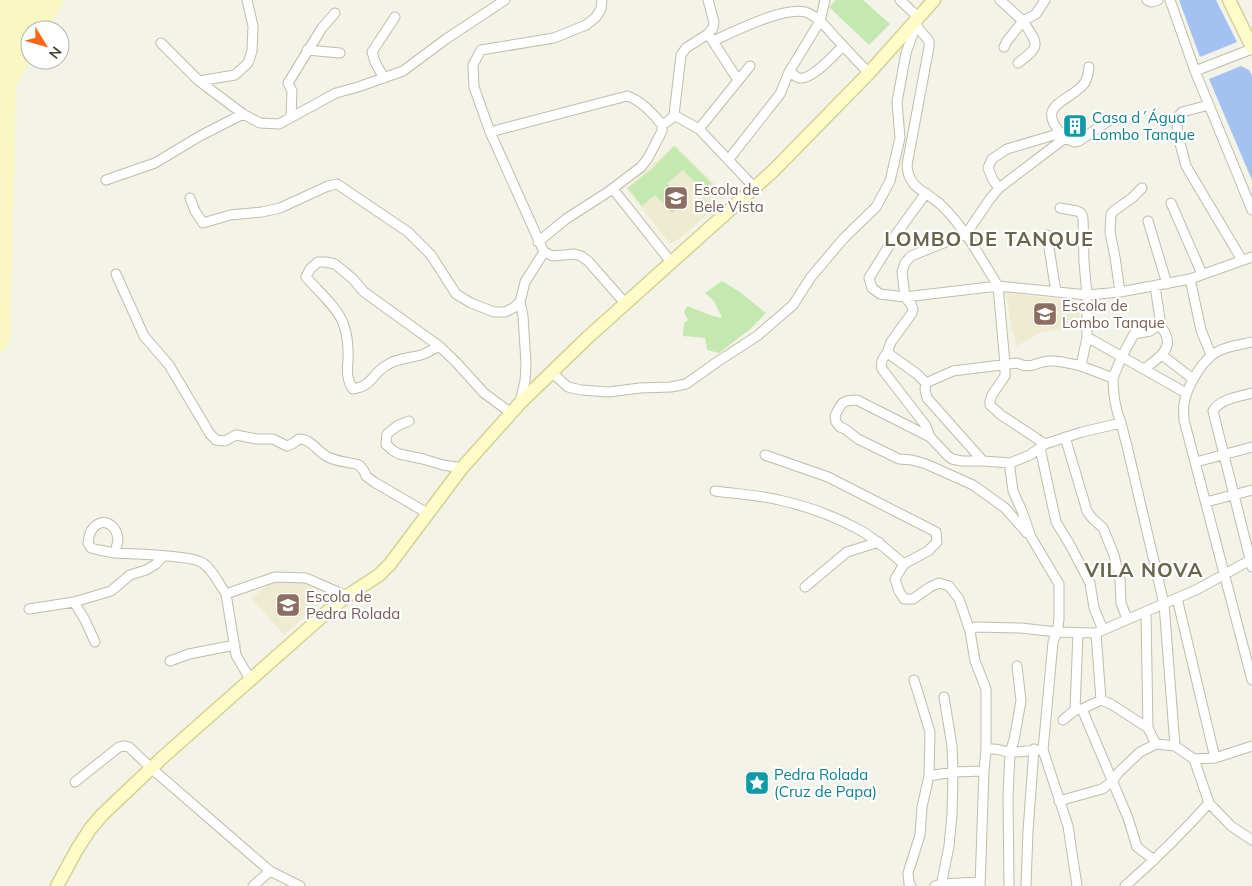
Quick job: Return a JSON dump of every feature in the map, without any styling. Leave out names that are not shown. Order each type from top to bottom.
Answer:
[{"type":"main road","points":[[57,886],[76,851],[102,815],[151,768],[327,612],[379,575],[390,564],[462,468],[520,403],[625,303],[755,188],[869,73],[934,0]]},
{"type":"main road","points":[[1229,0],[1252,48]]},
{"type":"street","points":[[199,81],[235,76],[248,63],[252,51],[253,26],[247,0]]},
{"type":"street","points":[[161,43],[199,81],[243,114],[260,123],[278,124],[336,93],[403,71],[446,39],[505,0]]},
{"type":"street","points":[[602,0],[596,17],[586,25],[554,38],[481,50],[473,65],[474,87],[490,132],[544,252],[553,256],[574,254],[581,256],[588,261],[625,303]]},
{"type":"street","points":[[708,0],[714,22],[711,38],[738,80]]},
{"type":"street","points":[[729,159],[780,94],[789,72],[820,22],[825,0]]},
{"type":"street","points":[[900,0],[928,41],[929,47],[907,165],[908,174],[911,181],[944,208],[966,234],[998,286],[1005,376],[992,395],[990,405],[1042,446],[1056,522],[1090,583],[1099,631],[1102,700]]},
{"type":"street","points":[[1000,0],[1023,21],[1035,40],[1035,47],[1032,53],[1018,63]]},
{"type":"street","points":[[1004,47],[1023,21],[1036,14],[1045,0]]},
{"type":"street","points":[[1147,0],[1149,2],[1158,0]]},
{"type":"street","points":[[1170,0],[1195,71],[1252,210]]},
{"type":"street","points":[[662,125],[674,115],[680,55],[686,48],[744,26],[793,11],[808,13],[820,22],[869,73]]},
{"type":"street","points":[[291,117],[292,91],[288,82],[307,50],[335,13]]},
{"type":"street","points":[[384,78],[372,52],[395,17]]},
{"type":"street","points":[[551,372],[568,387],[581,390],[609,392],[686,384],[757,336],[793,305],[810,277],[844,238],[876,207],[890,180],[900,138],[898,102],[906,53],[916,22]]},
{"type":"street","points":[[789,72],[799,78],[806,78],[843,46]]},
{"type":"street","points":[[1195,71],[1252,48]]},
{"type":"street","points":[[307,50],[340,53]]},
{"type":"street","points":[[699,128],[750,66]]},
{"type":"street","points":[[1090,66],[1087,80],[1083,86],[1055,106],[1052,112],[1052,119],[1063,136],[1074,142],[1079,141],[1111,119]]},
{"type":"street","points":[[490,132],[628,96],[638,101],[662,125],[662,131],[648,158],[641,167],[613,189],[566,219],[538,242]]},
{"type":"street","points":[[1209,105],[1182,112],[1178,117],[1177,132],[1186,166],[1242,260]]},
{"type":"street","points":[[106,180],[155,163],[200,136],[243,114]]},
{"type":"street","points":[[674,115],[699,128],[755,188]]},
{"type":"street","points":[[1063,136],[1000,188],[990,199],[966,234],[911,256],[904,263],[902,272],[905,297],[913,308],[912,313],[891,342],[888,351],[882,358],[881,365],[882,369],[926,426],[930,436],[952,459],[1010,463],[1030,455],[1042,446],[1065,437],[1120,423]]},
{"type":"street","points":[[1000,188],[993,180],[988,168],[992,159],[1007,149],[1063,136]]},
{"type":"street","points":[[190,198],[195,211],[203,223],[230,216],[280,208],[328,186],[337,184],[408,232],[431,254],[456,294],[470,303],[494,312],[505,312],[514,308],[520,302]]},
{"type":"street","points":[[1120,292],[1110,232],[1112,214],[1142,188]]},
{"type":"street","points":[[613,189],[671,262]]},
{"type":"street","points":[[926,193],[869,278],[872,288],[880,294],[905,297],[998,286],[1087,295],[1120,292],[1190,279],[1252,257]]},
{"type":"street","points":[[1171,203],[1202,274]]},
{"type":"street","points":[[1060,208],[1077,211],[1081,213],[1083,218],[1087,337],[1081,366]]},
{"type":"street","points":[[1148,221],[1167,284]]},
{"type":"street","points":[[1047,236],[1056,292]]},
{"type":"street","points":[[520,403],[526,381],[526,364],[523,316],[520,302],[525,282],[544,252]]},
{"type":"street","points":[[439,346],[424,355],[389,363],[379,370],[366,385],[353,389],[348,383],[348,350],[343,322],[331,303],[306,277],[310,269],[318,262],[335,264],[353,279],[364,292],[439,346],[484,393],[511,413]]},
{"type":"street","points":[[116,274],[144,336],[169,365],[210,434],[216,440],[226,441],[236,434],[258,440],[273,438],[287,446],[299,439],[305,439],[310,441],[328,457],[346,463],[359,464],[366,476],[374,482],[427,513]]},
{"type":"street","points":[[1190,279],[1201,330],[1211,355]]},
{"type":"street","points":[[1144,368],[1162,355],[1167,342],[1167,336],[1159,325],[1160,319],[1155,286]]},
{"type":"street","points":[[1159,325],[1150,331],[1134,334],[1122,356],[1114,378],[1113,396],[1127,446],[1164,604],[1175,746]]},
{"type":"street","points":[[1087,337],[1186,393]]},
{"type":"street","points":[[1252,342],[1223,349],[1211,355],[1193,380],[1186,393],[1183,406],[1184,420],[1252,680]]},
{"type":"street","points":[[888,351],[889,354],[917,374],[926,383]]},
{"type":"street","points":[[1162,355],[1193,380]]},
{"type":"street","points":[[926,383],[953,370],[1018,363],[1030,366],[1050,361],[1081,366],[1114,378]]},
{"type":"street","points":[[926,383],[927,398],[983,461]]},
{"type":"street","points":[[970,631],[975,627],[1021,628],[1078,633],[1099,631],[1198,589],[1224,574],[1251,562],[1214,411],[1217,405],[1222,402],[1252,393]]},
{"type":"street","points":[[930,436],[857,400],[847,400],[841,404],[835,416],[836,422],[840,427],[858,439],[899,459],[926,464],[973,485],[1005,508],[1031,537],[1059,584],[1059,620],[1053,642],[1028,831],[1026,886]]},
{"type":"street","points":[[409,421],[397,426],[387,434],[386,444],[392,450],[400,454],[462,468]]},
{"type":"street","points":[[1065,437],[1086,511],[1103,528],[1114,555],[1120,579],[1121,603],[1127,619]]},
{"type":"street","points":[[1196,462],[1252,447]]},
{"type":"street","points":[[765,455],[828,477],[936,532],[937,542],[928,551],[904,564],[895,579],[904,599],[913,599],[939,583],[949,586],[959,600],[970,631],[975,661],[986,689],[986,750],[980,884],[939,885],[949,846],[952,815],[952,746],[944,697]]},
{"type":"street","points":[[1010,463],[1013,491],[1031,537]]},
{"type":"street","points":[[1206,502],[1252,490]]},
{"type":"street","points":[[715,491],[779,500],[814,510],[858,529],[879,542],[888,552],[904,564]]},
{"type":"street","points":[[805,587],[847,552],[879,542]]},
{"type":"street","points":[[115,553],[192,559],[208,567],[226,594],[236,655],[250,680]]},
{"type":"street","points":[[29,609],[74,602],[111,591],[130,575],[146,570],[156,564],[163,556]]},
{"type":"street","points":[[226,594],[275,577],[306,578],[347,596]]},
{"type":"street","points":[[1177,598],[1214,758]]},
{"type":"street","points":[[74,602],[95,642]]},
{"type":"street","points":[[1146,612],[1148,728],[1156,744]]},
{"type":"street","points":[[1078,633],[1078,710],[1128,818],[1137,847],[1154,860]]},
{"type":"street","points":[[170,661],[189,654],[235,646]]},
{"type":"street","points":[[1009,886],[1008,796],[1010,752],[1021,701],[1018,666]]},
{"type":"street","points":[[911,886],[908,874],[920,835],[922,807],[930,776],[930,732],[914,680]]},
{"type":"street","points":[[1063,720],[1078,710],[1102,700],[1148,728]]},
{"type":"street","points":[[1059,801],[1102,789],[1112,782],[1140,752],[1156,744],[1175,746],[1194,759],[1214,758],[1252,746]]},
{"type":"street","points":[[75,782],[119,748],[129,747],[270,871],[300,886]]},
{"type":"street","points":[[986,750],[992,748],[1010,752],[1039,749]]},
{"type":"street","points":[[1039,749],[1068,826],[1077,886]]},
{"type":"street","points":[[1194,759],[1209,803],[1231,826],[1252,840]]},
{"type":"street","points":[[930,776],[953,772],[984,771]]},
{"type":"street","points":[[1125,886],[1154,860],[1209,803]]},
{"type":"street","points":[[253,886],[270,871]]},
{"type":"shaded area","points":[[836,0],[863,0],[890,24],[869,45],[829,7]]},
{"type":"shaded area","name":"Escola de Bele Vista","points":[[675,145],[723,192],[711,210],[682,237],[670,244],[626,188]]},
{"type":"shaded area","points":[[674,146],[712,184],[703,191],[683,170],[667,183],[683,204],[672,213],[655,195],[642,206],[628,188],[652,169]]},
{"type":"shaded area","points":[[722,281],[740,292],[766,313],[749,330],[719,353],[707,350],[705,338],[683,336],[684,323],[688,320],[684,312],[687,306],[722,318],[714,301],[705,293]]},
{"type":"shaded area","name":"Escola de Lombo Tanque","points":[[1006,293],[1079,301],[1080,327],[1042,332],[1017,346],[1012,330]]},
{"type":"shaded area","name":"Escola de Pedra Rolada","points":[[275,580],[306,581],[325,599],[284,635],[251,598]]},
{"type":"sand","points":[[0,0],[64,0],[53,20],[20,20],[20,70],[25,70],[16,86],[10,344],[0,354]]},
{"type":"water","points":[[1179,0],[1216,0],[1237,42],[1200,57]]},
{"type":"water","points":[[1241,66],[1249,70],[1252,76],[1252,180],[1209,79]]},
{"type":"place","name":"Casa d´Água Lombo Tanque","points":[[1075,126]]},
{"type":"place","name":"Escola de Bele Vista","points":[[676,198]]},
{"type":"place","name":"Escola de Lombo Tanque","points":[[1045,314]]},
{"type":"place","name":"Escola de Pedra Rolada","points":[[288,605]]},
{"type":"place","name":"Pedra Rolada (Cruz de Papa)","points":[[757,783]]},
{"type":"district","name":"LOMBO DE TANQUE","points":[[989,238]]},
{"type":"district","name":"VILA NOVA","points":[[1144,569]]}]
